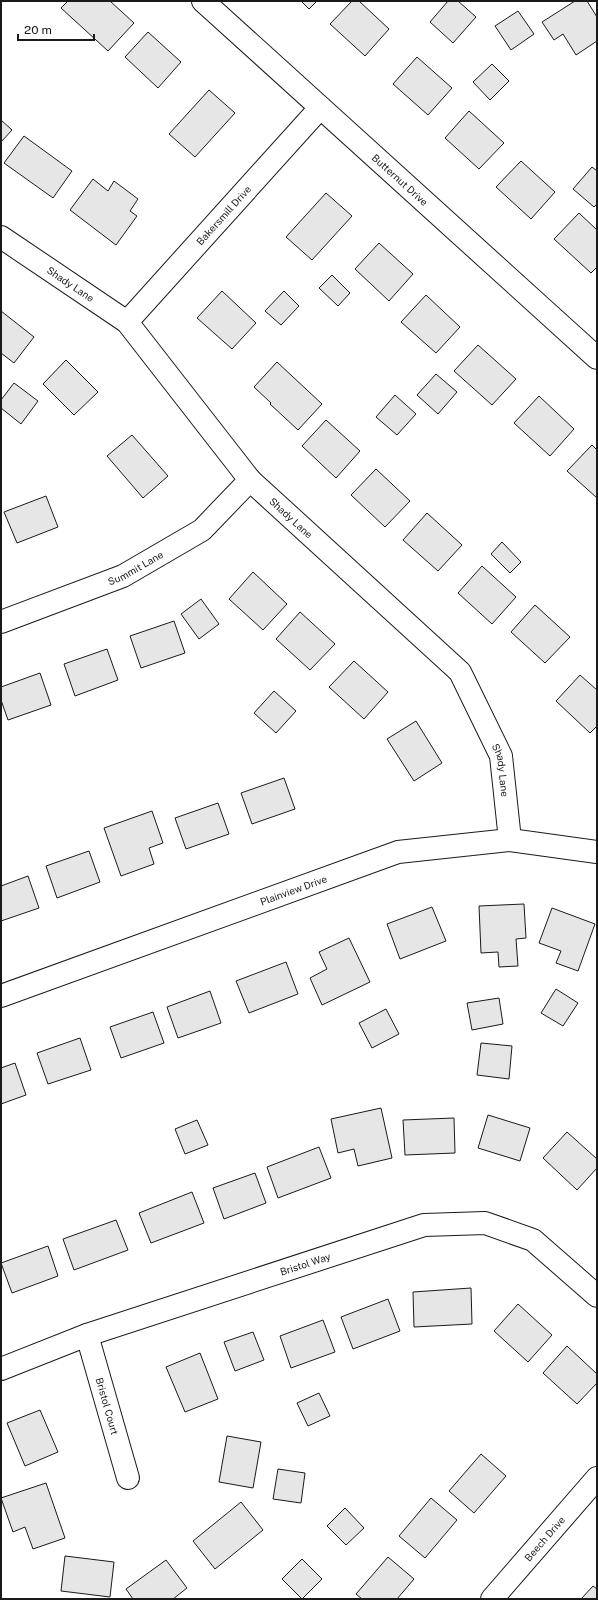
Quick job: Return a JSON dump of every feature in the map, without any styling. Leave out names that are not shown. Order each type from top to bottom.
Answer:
[{"type":"street","name":"Butternut Drive","points":[[202,1],[597,358]]},
{"type":"street","name":"Bakersmill Drive","points":[[127,322],[320,108]]},
{"type":"street","name":"Shady Lane","points":[[1,237],[127,322],[250,480],[460,672],[501,756],[510,840]]},
{"type":"street","name":"Summit Lane","points":[[1,622],[123,576],[202,530],[250,480]]},
{"type":"street","name":"Plainview Drive","points":[[1,996],[398,852],[510,840],[597,852]]},
{"type":"street","name":"Bristol Way","points":[[1,1369],[87,1335],[424,1225],[485,1223],[533,1240],[597,1296]]},
{"type":"street","name":"Bristol Court","points":[[87,1335],[128,1478]]},
{"type":"street","name":"Beech Drive","points":[[492,1599],[597,1478]]},
{"type":"building","points":[[68,1],[110,1],[134,23],[108,51],[61,8]]},
{"type":"building","points":[[301,1],[317,1],[309,9]]},
{"type":"building","points":[[352,1],[359,1],[389,29],[365,56],[330,24]]},
{"type":"building","points":[[448,1],[458,1],[476,17],[453,43],[430,22]]},
{"type":"building","points":[[575,1],[587,1],[597,17],[597,41],[576,55],[563,34],[554,40],[542,22]]},
{"type":"building","points":[[518,11],[534,34],[511,50],[495,26]]},
{"type":"building","points":[[148,32],[181,62],[158,88],[125,57]]},
{"type":"building","points":[[417,57],[452,88],[428,115],[393,84]]},
{"type":"building","points":[[492,64],[509,81],[490,100],[473,82]]},
{"type":"building","points":[[209,90],[235,113],[195,157],[169,134]]},
{"type":"building","points":[[469,111],[504,143],[479,169],[445,138]]},
{"type":"building","points":[[1,120],[12,130],[1,142]]},
{"type":"building","points":[[24,136],[72,171],[53,198],[4,163]]},
{"type":"building","points":[[521,161],[555,192],[531,219],[496,187]]},
{"type":"building","points":[[592,167],[597,171],[597,204],[594,207],[573,189]]},
{"type":"building","points":[[93,179],[108,191],[114,181],[138,199],[130,211],[137,216],[116,245],[70,210]]},
{"type":"building","points":[[326,193],[352,216],[312,260],[286,237]]},
{"type":"building","points":[[579,213],[597,230],[597,267],[591,273],[554,239]]},
{"type":"building","points":[[379,243],[413,274],[389,301],[355,269]]},
{"type":"building","points":[[332,275],[350,293],[338,306],[319,288]]},
{"type":"building","points":[[222,291],[256,323],[232,349],[197,318]]},
{"type":"building","points":[[284,291],[299,306],[281,325],[265,311]]},
{"type":"building","points":[[426,295],[460,327],[436,353],[401,322]]},
{"type":"building","points":[[1,311],[34,337],[14,363],[1,353]]},
{"type":"building","points":[[478,345],[516,379],[492,405],[454,371]]},
{"type":"building","points":[[66,360],[98,392],[74,415],[43,384]]},
{"type":"building","points":[[277,362],[322,404],[298,430],[254,387]]},
{"type":"building","points":[[436,374],[457,392],[438,414],[417,395]]},
{"type":"building","points":[[14,383],[38,401],[21,424],[1,408],[1,400]]},
{"type":"building","points":[[395,395],[416,414],[397,435],[376,417]]},
{"type":"building","points":[[539,396],[574,429],[550,456],[514,423]]},
{"type":"building","points":[[326,420],[360,451],[336,478],[302,446]]},
{"type":"building","points":[[132,435],[168,476],[143,498],[107,456]]},
{"type":"building","points":[[592,445],[597,450],[597,498],[567,471]]},
{"type":"building","points":[[376,469],[410,501],[385,527],[351,495]]},
{"type":"building","points":[[46,496],[58,527],[17,543],[4,512]]},
{"type":"building","points":[[427,513],[462,545],[438,571],[403,540]]},
{"type":"building","points":[[502,542],[521,562],[510,573],[491,554]]},
{"type":"building","points":[[482,566],[516,597],[492,624],[458,593]]},
{"type":"building","points":[[253,572],[287,604],[263,630],[229,599]]},
{"type":"building","points":[[201,599],[219,624],[199,639],[181,614]]},
{"type":"building","points":[[535,605],[570,637],[545,663],[511,632]]},
{"type":"building","points":[[300,612],[335,644],[310,670],[276,639]]},
{"type":"building","points":[[174,621],[185,653],[141,668],[130,636]]},
{"type":"building","points":[[107,649],[118,680],[75,696],[64,664]]},
{"type":"building","points":[[354,661],[388,692],[364,719],[329,687]]},
{"type":"building","points":[[40,673],[51,705],[8,720],[1,700],[1,687]]},
{"type":"building","points":[[580,675],[597,690],[597,726],[590,733],[556,701]]},
{"type":"building","points":[[274,691],[296,711],[276,733],[254,713]]},
{"type":"building","points":[[416,721],[442,763],[414,781],[387,739]]},
{"type":"building","points":[[284,778],[295,809],[252,824],[241,793]]},
{"type":"building","points":[[218,803],[229,834],[186,849],[175,818]]},
{"type":"building","points":[[152,811],[163,843],[149,848],[154,864],[121,876],[104,828]]},
{"type":"building","points":[[89,851],[100,882],[57,898],[46,866]]},
{"type":"building","points":[[28,876],[39,908],[1,921],[1,886]]},
{"type":"building","points":[[524,904],[526,938],[516,939],[518,966],[499,967],[498,952],[481,953],[479,906]]},
{"type":"building","points":[[432,907],[446,941],[400,959],[387,924]]},
{"type":"building","points":[[552,908],[595,924],[578,971],[556,963],[561,951],[539,943]]},
{"type":"building","points":[[349,938],[370,982],[322,1005],[310,978],[327,969],[319,952]]},
{"type":"building","points":[[286,962],[298,994],[249,1013],[236,981]]},
{"type":"building","points":[[556,989],[578,1003],[563,1026],[541,1013]]},
{"type":"building","points":[[210,991],[221,1023],[178,1038],[167,1007]]},
{"type":"building","points":[[499,998],[503,1024],[472,1030],[467,1003]]},
{"type":"building","points":[[386,1009],[399,1034],[372,1048],[359,1023]]},
{"type":"building","points":[[153,1012],[164,1043],[121,1058],[110,1027]]},
{"type":"building","points":[[80,1038],[91,1070],[48,1084],[37,1053]]},
{"type":"building","points":[[481,1043],[512,1046],[509,1079],[477,1075]]},
{"type":"building","points":[[15,1063],[26,1095],[1,1104],[1,1068]]},
{"type":"building","points":[[381,1108],[392,1158],[358,1166],[354,1149],[338,1153],[331,1119]]},
{"type":"building","points":[[488,1115],[530,1128],[520,1161],[478,1148]]},
{"type":"building","points":[[454,1118],[455,1153],[405,1155],[403,1120]]},
{"type":"building","points":[[197,1120],[208,1145],[185,1154],[175,1129]]},
{"type":"building","points":[[567,1132],[597,1159],[597,1168],[577,1190],[543,1158]]},
{"type":"building","points":[[319,1147],[331,1178],[278,1198],[267,1167]]},
{"type":"building","points":[[255,1173],[266,1203],[224,1219],[213,1188]]},
{"type":"building","points":[[192,1192],[204,1223],[151,1243],[139,1213]]},
{"type":"building","points":[[116,1220],[128,1250],[74,1270],[63,1239]]},
{"type":"building","points":[[48,1246],[58,1276],[12,1293],[1,1263]]},
{"type":"building","points":[[471,1288],[472,1324],[414,1327],[413,1292]]},
{"type":"building","points":[[388,1299],[400,1331],[353,1349],[341,1317]]},
{"type":"building","points":[[518,1304],[552,1335],[528,1362],[494,1331]]},
{"type":"building","points":[[323,1320],[335,1352],[291,1368],[280,1336]]},
{"type":"building","points":[[253,1332],[264,1360],[235,1371],[224,1342]]},
{"type":"building","points":[[567,1346],[597,1374],[597,1383],[577,1404],[543,1373]]},
{"type":"building","points":[[200,1353],[218,1399],[185,1412],[166,1367]]},
{"type":"building","points":[[319,1393],[330,1416],[308,1426],[297,1403]]},
{"type":"building","points":[[40,1410],[58,1452],[25,1466],[7,1423]]},
{"type":"building","points":[[227,1436],[261,1442],[253,1488],[219,1482]]},
{"type":"building","points":[[481,1454],[506,1476],[474,1513],[449,1491]]},
{"type":"building","points":[[278,1469],[305,1473],[301,1503],[273,1499]]},
{"type":"building","points":[[46,1483],[65,1538],[33,1549],[25,1527],[13,1532],[1,1498]]},
{"type":"building","points":[[431,1498],[457,1520],[425,1558],[399,1536]]},
{"type":"building","points":[[241,1502],[263,1530],[215,1569],[193,1541]]},
{"type":"building","points":[[345,1508],[364,1528],[346,1545],[327,1526]]},
{"type":"building","points":[[65,1556],[114,1562],[110,1597],[61,1591]]},
{"type":"building","points":[[388,1557],[414,1579],[397,1599],[362,1599],[356,1594]]},
{"type":"building","points":[[302,1559],[322,1579],[302,1599],[282,1579]]},
{"type":"building","points":[[166,1560],[187,1588],[173,1599],[133,1599],[126,1589]]},
{"type":"building","points":[[593,1586],[597,1589],[597,1599],[581,1599]]}]
